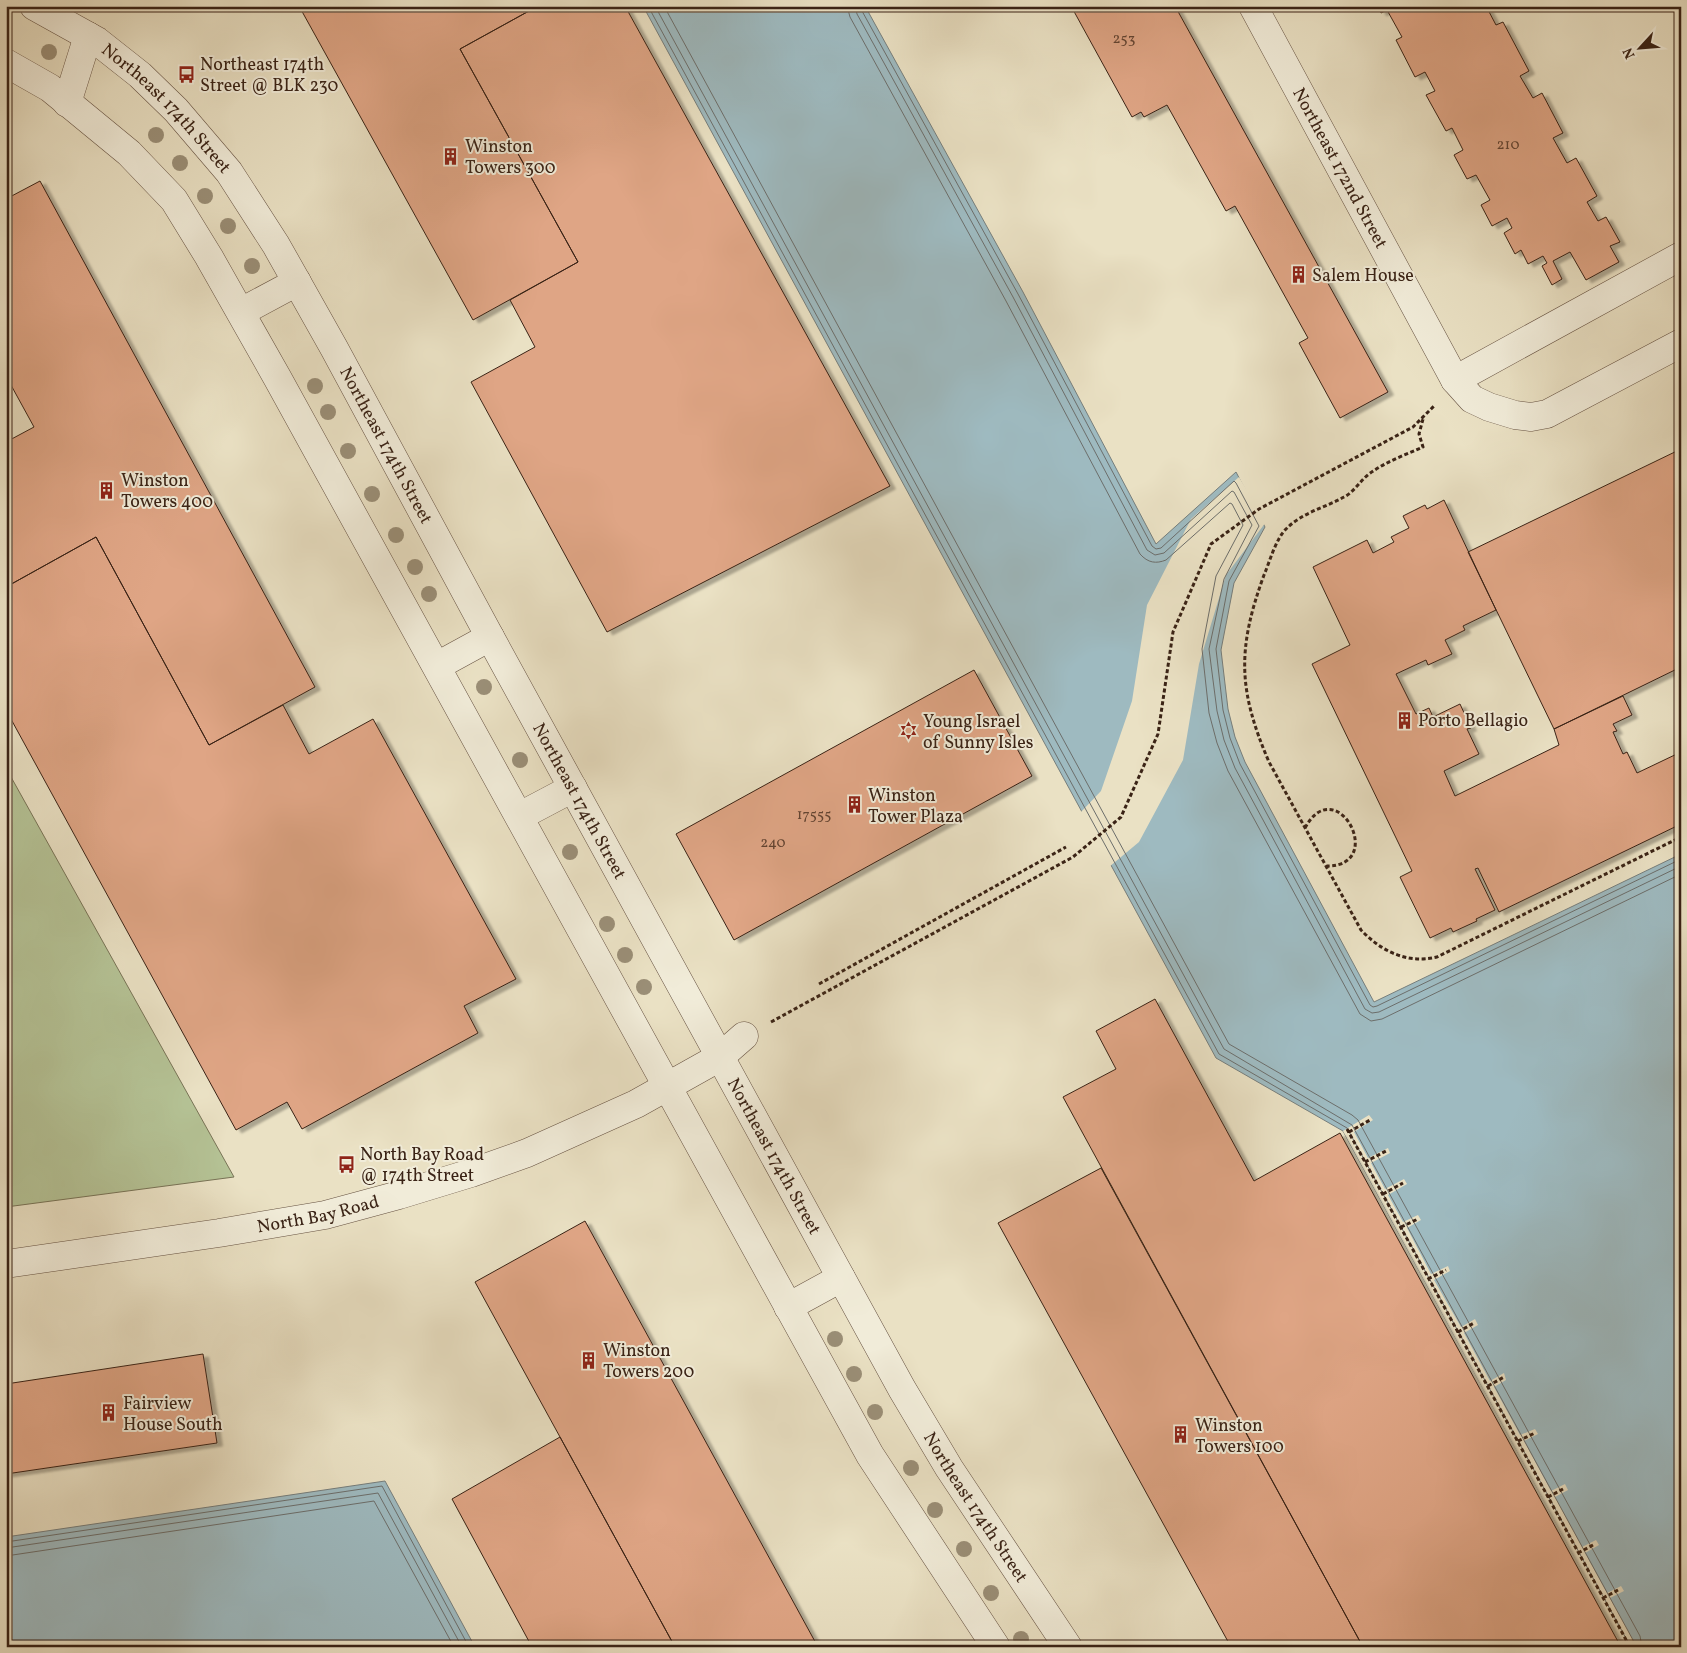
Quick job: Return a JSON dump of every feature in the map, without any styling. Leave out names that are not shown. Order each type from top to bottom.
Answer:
[{"type":"street","name":"Northeast 174th Street","points":[[34,6],[88,36],[140,75],[176,110],[223,165],[276,245],[902,1389],[950,1468],[1068,1647]]},
{"type":"street","name":"Northeast 172nd Street","points":[[1253,6],[1455,380],[1472,399],[1489,408],[1515,415],[1547,414],[1681,343]]},
{"type":"street","points":[[67,103],[88,36]]},
{"type":"street","points":[[6,63],[50,88],[129,153],[174,200],[210,257],[520,816],[874,1461],[996,1647]]},
{"type":"street","points":[[1455,380],[1681,256]]},
{"type":"street","points":[[241,312],[297,282]]},
{"type":"street","points":[[437,666],[490,637]]},
{"type":"street","points":[[520,816],[573,788]]},
{"type":"street","name":"North Bay Road","points":[[6,1264],[228,1232],[325,1214],[399,1195],[527,1153],[636,1104],[720,1057],[744,1036]]},
{"type":"street","points":[[788,1307],[841,1278]]},
{"type":"path","points":[[744,1036],[1073,857],[1121,817],[1158,734],[1173,632],[1211,544],[1259,509],[1413,426],[1437,404]]},
{"type":"path","points":[[1423,418],[1419,434],[1423,447],[1369,474],[1346,496],[1307,514],[1287,528],[1273,551],[1253,607],[1246,635],[1244,661],[1246,688],[1251,714],[1269,762],[1361,930],[1372,941],[1398,956],[1426,960],[1437,957],[1681,837]]},
{"type":"path","points":[[1305,828],[1322,810],[1331,809],[1339,812],[1348,820],[1354,832],[1354,853],[1349,860],[1340,864],[1326,866]]},
{"type":"path","points":[[819,984],[1066,847]]},
{"type":"path","points":[[1370,1120],[1348,1130],[1630,1647]]},
{"type":"path","points":[[1365,1162],[1386,1151]]},
{"type":"path","points":[[1383,1194],[1403,1183]]},
{"type":"path","points":[[1401,1228],[1418,1219]]},
{"type":"path","points":[[1428,1278],[1446,1270]]},
{"type":"path","points":[[1458,1332],[1474,1324]]},
{"type":"path","points":[[1488,1386],[1504,1378]]},
{"type":"path","points":[[1518,1441],[1534,1433]]},
{"type":"path","points":[[1548,1497],[1565,1488]]},
{"type":"path","points":[[1578,1552],[1595,1544]]},
{"type":"path","points":[[1603,1598],[1620,1589]]},
{"type":"path","points":[[1646,1647],[1656,1642]]},
{"type":"green space","points":[[6,768],[234,1177],[6,1207]]},
{"type":"water","points":[[643,6],[865,6],[1023,292],[1156,544],[1236,472],[1265,527],[1234,583],[1221,650],[1228,709],[1235,737],[1245,762],[1374,1002],[1681,854],[1681,1647],[1624,1647],[1343,1131],[1216,1058]]},
{"type":"water","points":[[385,1481],[475,1647],[6,1647],[6,1537]]},
{"type":"pier","points":[[1239,477],[1266,522],[1226,575],[1199,664],[1183,760],[1139,842],[1109,867],[1080,813],[1101,791],[1132,701],[1147,605],[1191,519]]},
{"type":"pier","points":[[1369,1115],[1373,1120],[1354,1132],[1368,1158],[1388,1148],[1390,1153],[1371,1163],[1385,1189],[1404,1179],[1407,1184],[1388,1195],[1403,1222],[1418,1215],[1421,1220],[1407,1228],[1431,1274],[1448,1266],[1450,1271],[1434,1280],[1461,1327],[1475,1319],[1478,1325],[1464,1333],[1490,1381],[1504,1373],[1506,1380],[1494,1387],[1520,1435],[1535,1429],[1538,1434],[1524,1441],[1551,1491],[1565,1484],[1568,1490],[1555,1497],[1582,1547],[1596,1540],[1599,1545],[1585,1553],[1607,1593],[1621,1586],[1624,1591],[1610,1598],[1637,1647],[1623,1647],[1343,1131]]},
{"type":"building","name":"Winston Towers 300","points":[[299,6],[538,6],[460,49],[578,262],[473,320]]},
{"type":"building","points":[[538,6],[625,6],[890,486],[607,632],[471,382],[535,347],[510,300],[578,262],[460,49]]},
{"type":"building","name":"Salem House","points":[[1071,6],[1175,6],[1388,392],[1340,418],[1299,343],[1308,338],[1235,206],[1226,211],[1167,105],[1144,117],[1141,112],[1132,117]]},
{"type":"building","points":[[1378,6],[1486,6],[1496,25],[1503,22],[1529,71],[1520,76],[1533,98],[1542,93],[1563,133],[1553,138],[1567,163],[1576,158],[1597,196],[1587,202],[1598,221],[1606,217],[1620,242],[1610,246],[1619,262],[1586,280],[1570,252],[1553,261],[1562,279],[1552,285],[1542,266],[1547,263],[1543,256],[1528,264],[1521,250],[1515,254],[1504,233],[1512,228],[1507,218],[1492,226],[1481,205],[1490,200],[1476,175],[1467,179],[1454,155],[1463,150],[1452,128],[1446,131],[1426,95],[1435,91],[1425,72],[1415,77],[1396,40],[1402,37],[1387,10],[1381,13]]},
{"type":"building","name":"Winston Towers 400","points":[[40,181],[315,687],[209,745],[96,537],[6,587],[6,442],[34,427],[6,376],[6,199]]},
{"type":"building","points":[[1681,449],[1681,667],[1554,729],[1468,552]]},
{"type":"building","name":"Porto Bellagio","points":[[1444,500],[1496,610],[1463,626],[1465,630],[1445,640],[1452,654],[1428,665],[1426,660],[1396,674],[1416,714],[1429,708],[1433,717],[1460,704],[1471,728],[1467,729],[1479,754],[1444,771],[1455,796],[1559,745],[1554,729],[1623,696],[1632,715],[1613,724],[1617,731],[1613,732],[1623,754],[1627,752],[1637,773],[1681,752],[1681,824],[1499,912],[1478,868],[1475,869],[1495,910],[1453,932],[1451,928],[1430,938],[1400,877],[1412,871],[1312,664],[1350,645],[1313,567],[1367,540],[1373,553],[1394,542],[1391,537],[1409,528],[1403,516],[1425,505],[1427,509]]},
{"type":"building","points":[[96,537],[209,745],[283,705],[309,754],[373,719],[516,979],[464,1006],[478,1033],[302,1129],[287,1102],[236,1130],[6,710],[6,587]]},
{"type":"building","name":"Winston Tower Plaza","points":[[974,670],[1032,776],[734,940],[676,834]]},
{"type":"building","points":[[1155,999],[1254,1181],[1340,1133],[1621,1647],[1363,1647],[1063,1097],[1116,1069],[1096,1031]]},
{"type":"building","name":"Winston Towers 100","points":[[1101,1168],[1363,1647],[1231,1647],[998,1223]]},
{"type":"building","name":"Winston Towers 200","points":[[585,1221],[818,1647],[675,1647],[475,1282]]},
{"type":"building","name":"Fairview House South","points":[[203,1354],[217,1443],[6,1474],[6,1384]]},
{"type":"building","points":[[560,1437],[675,1647],[532,1647],[452,1499]]},
{"type":"place","name":"Northeast 174th Street @ BLK 230","points":[[186,74]]},
{"type":"place","name":"Winston Towers 300","points":[[451,156]]},
{"type":"place","name":"Salem House","points":[[1298,275]]},
{"type":"place","name":"Winston Towers 400","points":[[107,490]]},
{"type":"place","name":"Porto Bellagio","points":[[1404,720]]},
{"type":"place","name":"Young Israel of Sunny Isles","points":[[909,731]]},
{"type":"place","name":"Winston Tower Plaza","points":[[854,805]]},
{"type":"place","name":"North Bay Road @ 174th Street","points":[[346,1164]]},
{"type":"place","name":"Winston Towers 200","points":[[589,1360]]},
{"type":"place","name":"Fairview House South","points":[[109,1413]]},
{"type":"place","name":"Winston Towers 100","points":[[1181,1435]]}]
